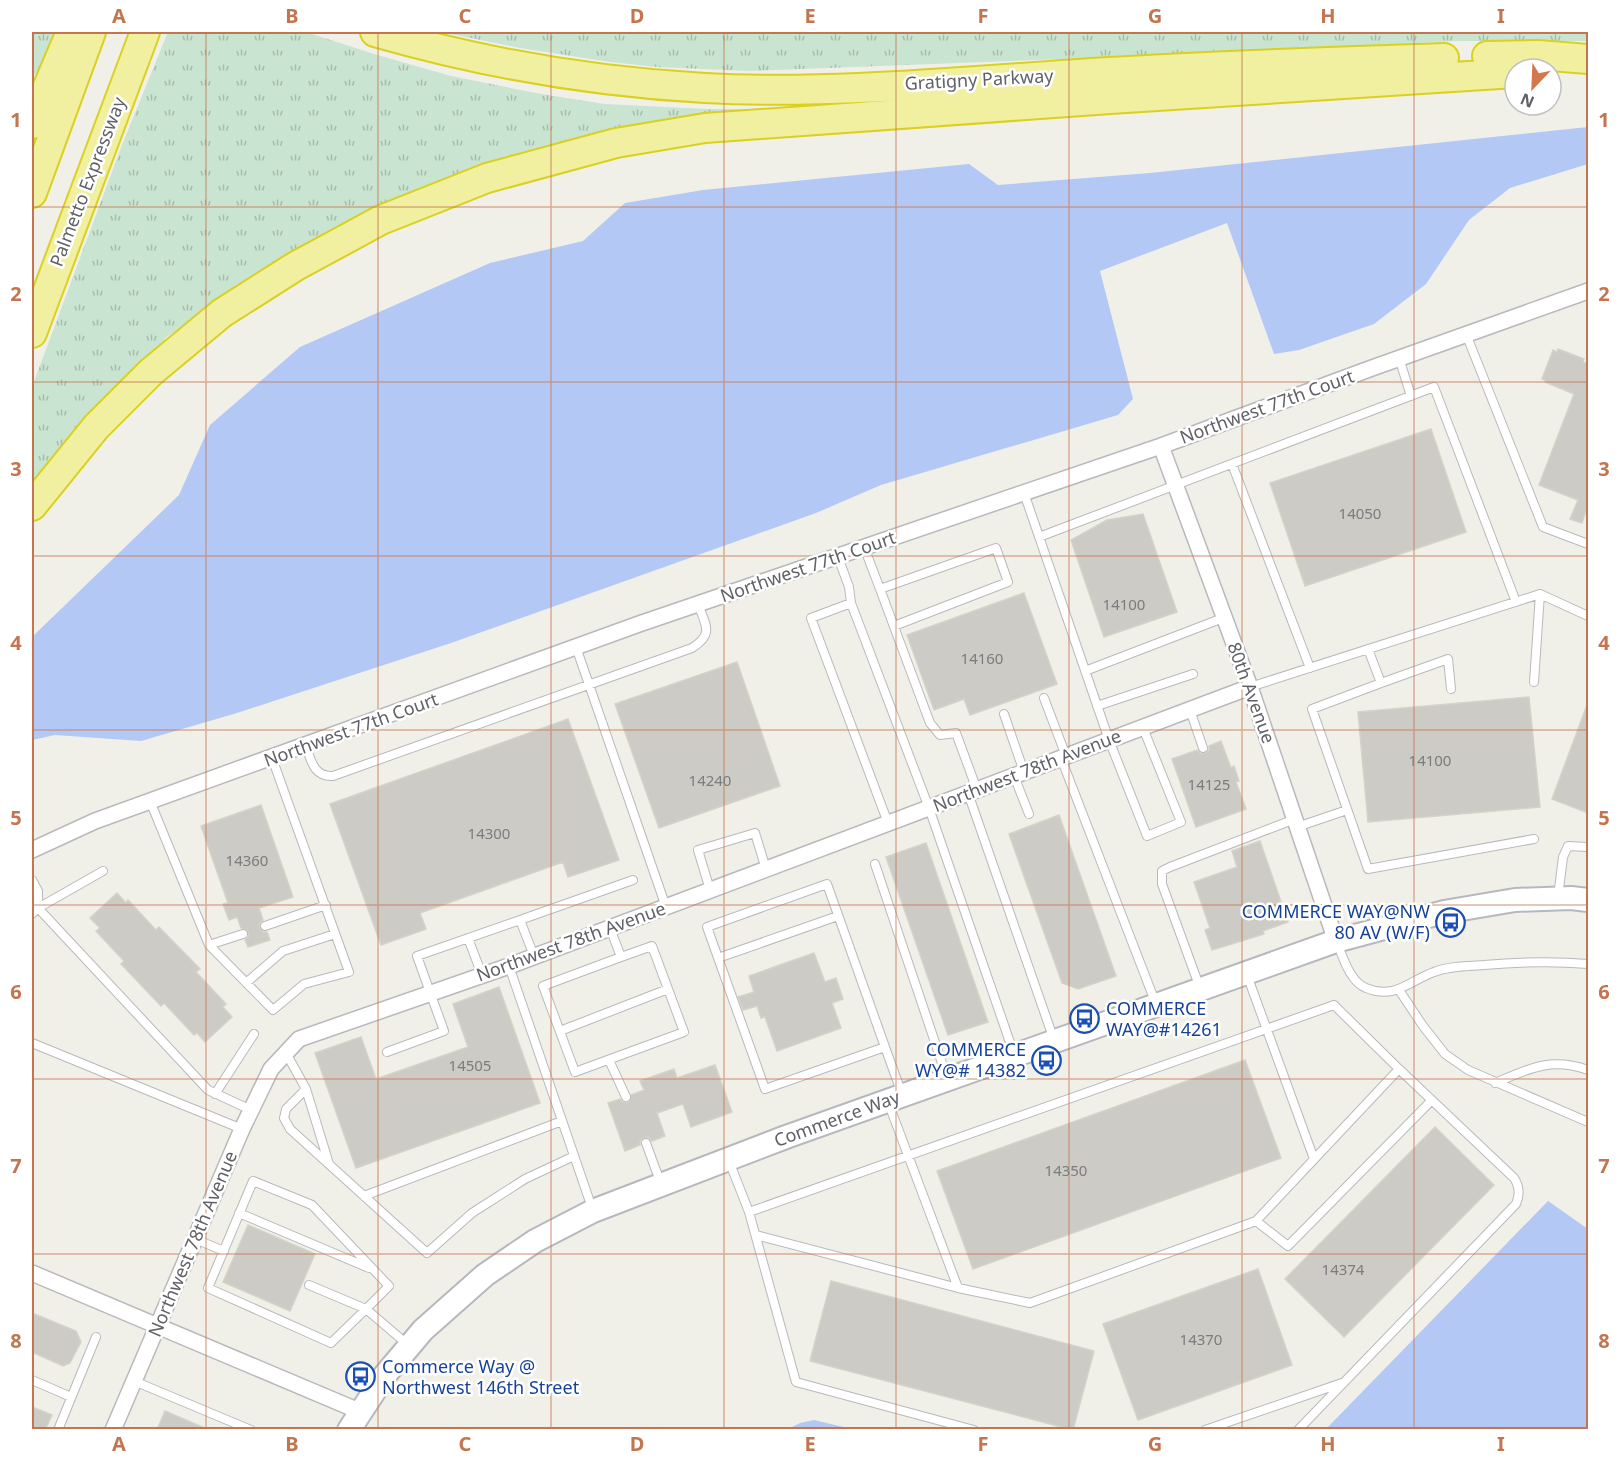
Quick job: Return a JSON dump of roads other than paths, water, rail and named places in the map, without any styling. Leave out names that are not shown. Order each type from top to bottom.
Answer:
[{"type":"highway","points":[[32,124],[70,32]]},
{"type":"highway","points":[[32,193],[92,32]]},
{"type":"highway","points":[[32,289],[128,32]]},
{"type":"highway","name":"Palmetto Expressway","points":[[32,333],[146,32]]},
{"type":"highway","name":"Gratigny Parkway","points":[[375,32],[472,57],[587,77],[705,88],[814,89],[933,84],[1293,63],[1538,55],[1588,59]]},
{"type":"highway","points":[[1563,70],[1588,68]]},
{"type":"highway","points":[[32,506],[96,427],[151,372],[222,313],[296,266],[381,220],[487,178],[616,143],[705,128],[1503,74]]},
{"type":"street","name":"Northwest 77th Court","points":[[32,849],[95,821],[576,647],[1161,446],[1588,291]]},
{"type":"street","name":"80th Avenue","points":[[1161,446],[1250,687],[1336,942]]},
{"type":"street","name":"Northwest 78th Avenue","points":[[113,1430],[251,1110],[271,1069],[299,1039],[509,966],[1250,687]]},
{"type":"street","name":"Commerce Way","points":[[354,1420],[409,1346],[485,1275],[536,1242],[593,1211],[895,1098],[1336,942],[1444,912],[1515,900],[1558,898],[1588,900]]},
{"type":"street","points":[[32,1273],[157,1327],[354,1420]]},
{"type":"lane","points":[[1466,334],[1543,527],[1588,544]]},
{"type":"lane","points":[[1399,358],[1411,396]]},
{"type":"lane","points":[[1039,537],[1434,387],[1516,602]]},
{"type":"lane","points":[[1232,464],[1310,668]]},
{"type":"lane","points":[[1024,493],[1109,740],[1147,836],[1181,822],[1143,728]]},
{"type":"lane","points":[[864,547],[930,723],[940,735],[956,733],[1055,1041]]},
{"type":"lane","points":[[880,589],[996,548],[1008,582],[894,626]]},
{"type":"lane","points":[[838,557],[849,587],[851,603],[929,808],[1015,1056]]},
{"type":"lane","points":[[1534,682],[1540,594]]},
{"type":"lane","points":[[1250,687],[1540,594],[1588,616]]},
{"type":"lane","points":[[851,603],[811,618],[888,823]]},
{"type":"lane","points":[[306,746],[317,771],[326,777],[333,776],[692,648],[707,634],[698,604]]},
{"type":"lane","points":[[1085,671],[1223,618]]},
{"type":"lane","points":[[576,647],[666,907]]},
{"type":"lane","points":[[1368,649],[1381,683]]},
{"type":"lane","points":[[1451,689],[1448,659],[1312,709],[1368,868],[1534,839]]},
{"type":"lane","points":[[1097,706],[1193,674]]},
{"type":"lane","points":[[1044,698],[1157,1005]]},
{"type":"lane","points":[[1190,710],[1203,748]]},
{"type":"lane","points":[[1004,714],[1029,814]]},
{"type":"lane","points":[[150,801],[209,945],[273,1010],[304,984],[349,972],[272,758]]},
{"type":"lane","points":[[1201,990],[1162,884],[1162,871],[1296,823],[1347,810]]},
{"type":"lane","points":[[710,890],[698,850],[755,833],[766,869]]},
{"type":"lane","points":[[1558,898],[1563,857],[1568,846],[1588,847]]},
{"type":"lane","points":[[875,864],[948,1080]]},
{"type":"lane","points":[[35,907],[104,871]]},
{"type":"lane","points":[[32,880],[38,891],[32,914]]},
{"type":"lane","points":[[387,1052],[444,1031],[417,956],[633,880]]},
{"type":"lane","points":[[885,1047],[765,1089],[707,927],[827,884],[885,1047],[908,1157],[958,1288]]},
{"type":"lane","points":[[265,926],[326,905]]},
{"type":"lane","points":[[35,907],[208,1090],[251,1110]]},
{"type":"lane","points":[[718,958],[838,916]]},
{"type":"lane","points":[[520,920],[534,956]]},
{"type":"lane","points":[[610,928],[621,957]]},
{"type":"lane","points":[[209,945],[243,934]]},
{"type":"lane","points":[[246,983],[283,951],[335,934]]},
{"type":"lane","points":[[468,938],[482,975]]},
{"type":"lane","points":[[1336,942],[1351,975],[1364,988],[1380,991],[1399,990],[1434,971],[1468,966],[1523,962],[1588,964]]},
{"type":"lane","points":[[652,946],[668,989],[684,1032],[575,1072],[543,986],[652,946]]},
{"type":"lane","points":[[509,966],[593,1211]]},
{"type":"lane","points":[[1247,973],[1314,1159]]},
{"type":"lane","points":[[560,1030],[668,989]]},
{"type":"lane","points":[[1399,990],[1423,1026],[1446,1054],[1468,1070],[1588,1122]]},
{"type":"lane","points":[[749,1212],[1334,1005],[1514,1178],[1518,1184],[1519,1198],[1508,1213],[1298,1430]]},
{"type":"lane","points":[[215,1094],[254,1034]]},
{"type":"lane","points":[[32,1042],[242,1129]]},
{"type":"lane","points":[[286,1053],[306,1089],[329,1164]]},
{"type":"lane","points":[[609,1060],[626,1097]]},
{"type":"lane","points":[[1496,1083],[1535,1066],[1559,1064],[1588,1070]]},
{"type":"lane","points":[[756,1235],[958,1288],[1030,1303],[1256,1221],[1399,1069]]},
{"type":"lane","points":[[306,1089],[286,1109],[284,1118],[290,1130],[427,1252],[472,1213],[525,1179],[574,1156]]},
{"type":"lane","points":[[1256,1221],[1288,1246],[1432,1100]]},
{"type":"lane","points":[[364,1196],[562,1121]]},
{"type":"lane","points":[[646,1143],[662,1185]]},
{"type":"lane","points":[[728,1159],[749,1212],[796,1382],[974,1430]]},
{"type":"lane","points":[[253,1181],[312,1205],[389,1286],[331,1343],[208,1288],[224,1251],[253,1181]]},
{"type":"lane","points":[[239,1214],[373,1270]]},
{"type":"lane","points":[[195,1239],[224,1251]]},
{"type":"lane","points":[[309,1285],[366,1309],[409,1346]]},
{"type":"lane","points":[[58,1430],[96,1337]]},
{"type":"lane","points":[[32,1380],[71,1397]]},
{"type":"lane","points":[[134,1381],[251,1430]]},
{"type":"lane","points":[[1205,1430],[1344,1382]]},
{"type":"water","points":[[1588,127],[1588,164],[1510,188],[1469,220],[1426,284],[1374,324],[1299,350],[1274,354],[1227,223],[1100,271],[1133,399],[1118,415],[881,485],[816,513],[451,643],[237,713],[141,741],[55,735],[32,740],[32,637],[179,495],[210,425],[300,347],[490,263],[583,241],[625,203],[703,190],[969,164],[998,185],[1150,173]]},
{"type":"water","points":[[1548,1201],[1588,1229],[1588,1429],[1326,1429]]},
{"type":"water","points":[[814,1420],[852,1429],[788,1429]]},
{"type":"place","name":"COMMERCE WAY@NW 80 AV (W/F)","points":[[1451,922]]},
{"type":"place","name":"COMMERCE WAY@#14261","points":[[1085,1019]]},
{"type":"place","name":"COMMERCE WY@# 14382","points":[[1047,1060]]},
{"type":"place","name":"Commerce Way @ Northwest 146th Street","points":[[361,1377]]}]
